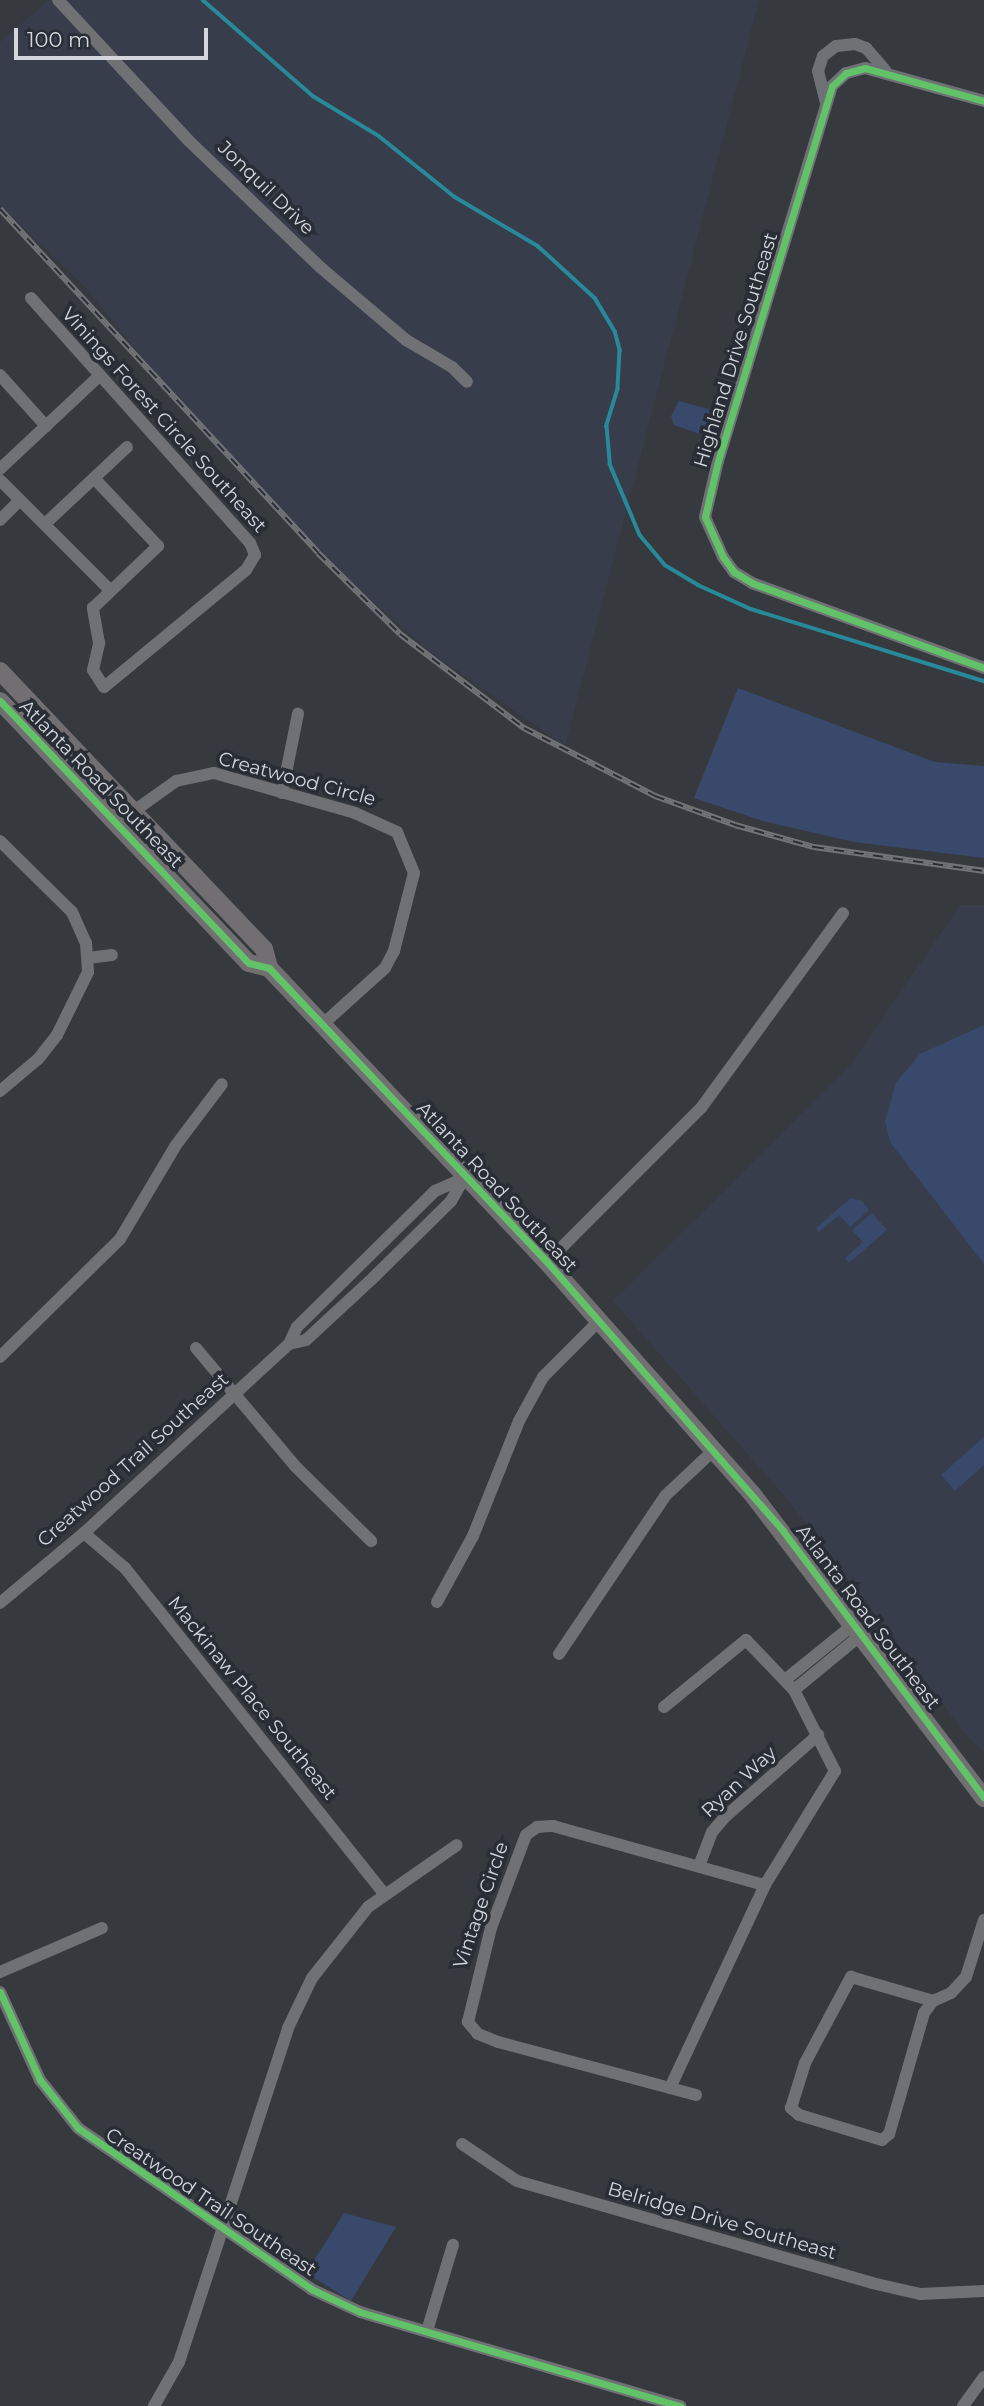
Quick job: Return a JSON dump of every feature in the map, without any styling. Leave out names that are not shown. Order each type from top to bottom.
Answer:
[{"type":"main road","name":"Atlanta Road Southeast","points":[[0,671],[264,949],[269,968],[547,1262],[783,1531],[857,1629],[977,1775],[984,1798]]},
{"type":"main road","name":"Atlanta Road Southeast","points":[[0,701],[249,963],[269,968]]},
{"type":"street","name":"Jonquil Drive","points":[[58,0],[188,140],[320,267],[406,340],[452,367],[467,382]]},
{"type":"street","points":[[826,103],[818,71],[823,56],[836,46],[866,47],[885,70]]},
{"type":"street","name":"Highland Drive Southeast","points":[[984,101],[885,70],[865,68],[846,74],[832,86],[718,461],[705,517],[723,557],[734,572],[752,583],[971,667],[984,668]]},
{"type":"street","name":"Vinings Forest Circle Southeast","points":[[31,298],[256,555],[246,570],[104,687],[93,670],[99,643],[93,608],[109,589],[158,546],[93,478]]},
{"type":"street","points":[[0,375],[46,426]]},
{"type":"street","points":[[0,469],[98,377]]},
{"type":"street","points":[[46,523],[127,447]]},
{"type":"street","points":[[0,481],[46,523],[109,589]]},
{"type":"street","points":[[0,520],[19,501]]},
{"type":"street","points":[[282,793],[298,714]]},
{"type":"street","name":"Creatwood Circle","points":[[134,811],[176,780],[214,773],[383,823],[397,832],[414,873],[385,968],[323,1024]]},
{"type":"street","points":[[0,841],[72,912],[88,958],[85,987],[66,1020],[38,1059],[0,1091]]},
{"type":"street","points":[[547,1262],[701,1108],[842,913]]},
{"type":"street","points":[[88,958],[112,955]]},
{"type":"street","points":[[0,1357],[120,1239],[176,1145],[222,1084]]},
{"type":"street","name":"Creatwood Trail Southeast","points":[[0,1602],[84,1533],[289,1344],[297,1327],[435,1191],[466,1177]]},
{"type":"street","name":"Creatwood Trail Southeast","points":[[289,1344],[306,1340],[374,1277],[451,1201],[466,1177]]},
{"type":"street","points":[[437,1602],[473,1536],[519,1420],[543,1377],[598,1322]]},
{"type":"street","points":[[196,1348],[295,1466],[371,1541]]},
{"type":"street","points":[[559,1654],[665,1496],[713,1451]]},
{"type":"street","name":"Mackinaw Place Southeast","points":[[84,1533],[125,1568],[384,1894]]},
{"type":"street","points":[[790,1685],[857,1629]]},
{"type":"street","points":[[664,1707],[746,1640],[790,1685],[835,1770],[765,1885],[670,2088]]},
{"type":"street","name":"Ryan Way","points":[[699,1866],[712,1832],[726,1816],[818,1735]]},
{"type":"street","name":"Vintage Circle","points":[[696,2095],[488,2038],[468,2022],[470,2004],[516,1857],[526,1835],[537,1827],[553,1826],[765,1885]]},
{"type":"street","points":[[154,2406],[179,2362],[221,2228],[298,2005],[342,1936],[384,1894],[457,1844]]},
{"type":"street","points":[[933,2001],[850,1977],[805,2063],[791,2108],[799,2115],[882,2140],[890,2134],[924,2013],[933,2001],[951,1993],[966,1977],[984,1920]]},
{"type":"street","points":[[0,1972],[102,1928]]},
{"type":"street","name":"Creatwood Trail Southeast","points":[[0,1992],[40,2080],[61,2110],[99,2146],[335,2302],[680,2406]]},
{"type":"street","name":"Belridge Drive Southeast","points":[[462,2144],[517,2181],[872,2283],[920,2294],[984,2291]]},
{"type":"street","points":[[427,2331],[453,2245]]},
{"type":"street","points":[[963,2406],[984,2377]]},
{"type":"shaded area","points":[[49,0],[759,0],[565,746],[429,651],[330,563],[212,444],[86,288],[0,205],[0,42]]},
{"type":"shaded area","points":[[679,401],[709,409],[711,425],[700,434],[674,425],[671,416]]},
{"type":"shaded area","points":[[738,688],[935,762],[984,766],[984,858],[854,842],[763,821],[694,798]]},
{"type":"shaded area","points":[[960,905],[984,905],[984,1752],[972,1742],[788,1500],[613,1301],[852,1063]]},
{"type":"shaded area","points":[[984,1025],[984,1264],[890,1142],[885,1121],[896,1083],[920,1054]]},
{"type":"shaded area","points":[[851,1198],[862,1201],[869,1210],[850,1227],[839,1215],[819,1232],[816,1228]]},
{"type":"shaded area","points":[[872,1213],[887,1230],[849,1263],[845,1258],[863,1242],[852,1230]]},
{"type":"shaded area","points":[[984,1437],[984,1465],[955,1491],[941,1475]]},
{"type":"shaded area","points":[[344,2213],[396,2227],[351,2301],[306,2273]]},
{"type":"waterway","points":[[203,0],[313,96],[379,136],[455,197],[538,246],[595,298],[615,331],[620,350],[618,389],[607,426],[610,464],[640,535],[665,565],[698,585],[751,609],[984,681]]},
{"type":"railway","points":[[0,209],[318,553],[400,634],[524,728],[655,796],[735,825],[814,847],[984,871]]},
{"type":"cycle path","points":[[984,101],[865,68],[846,73],[832,86],[718,461],[705,517],[723,557],[734,572],[752,583],[984,668]]},
{"type":"cycle path","points":[[0,701],[249,963],[269,968],[547,1262],[783,1531],[984,1798]]},
{"type":"cycle path","points":[[0,1992],[40,2080],[78,2128],[311,2289],[360,2312],[680,2406]]}]
